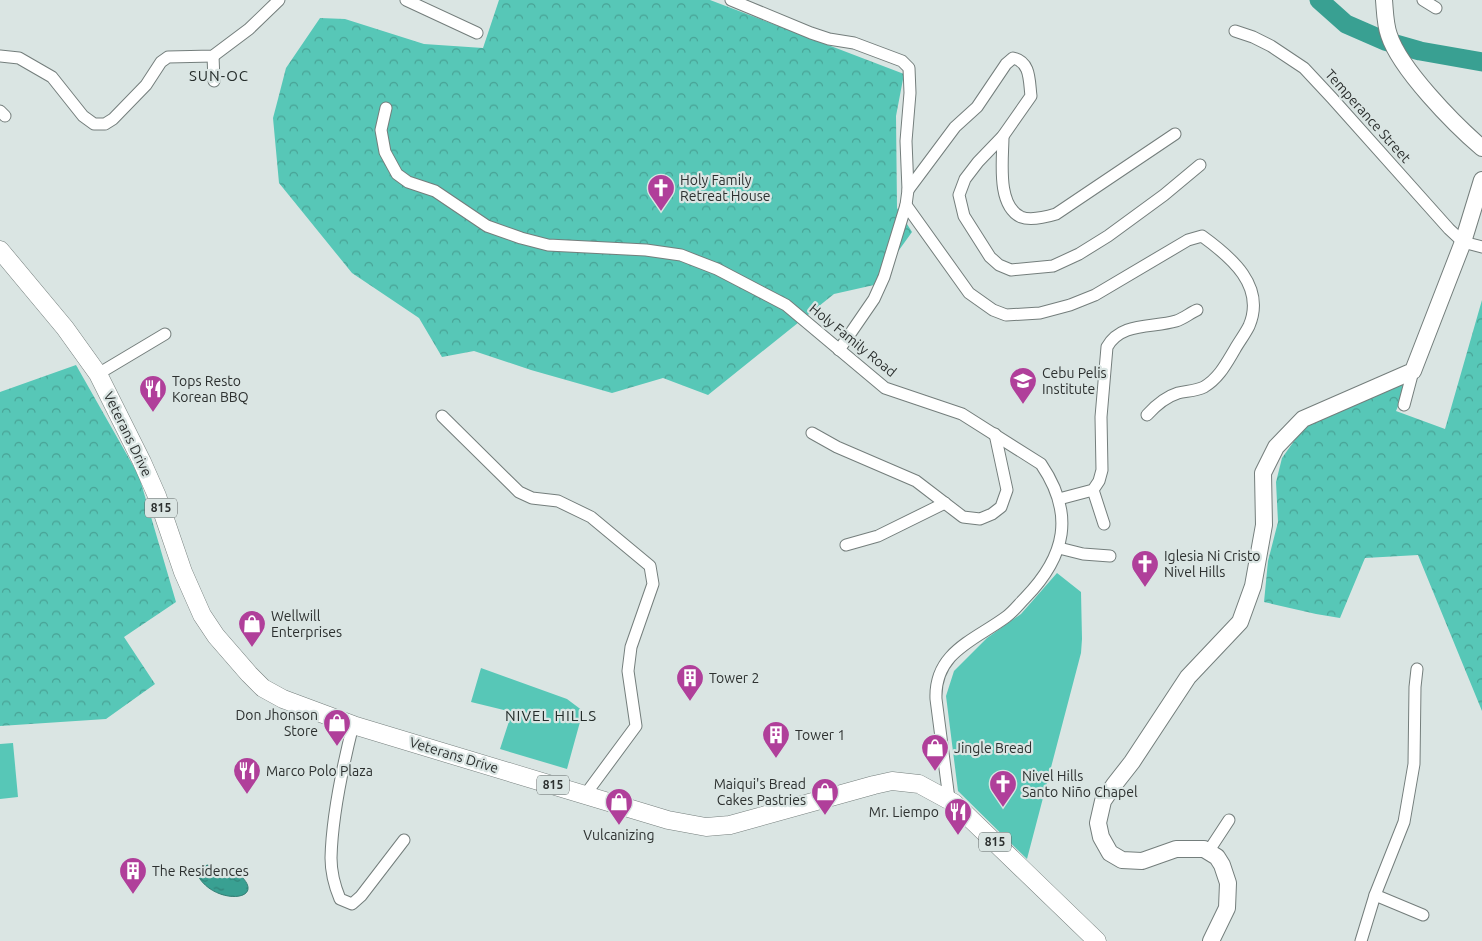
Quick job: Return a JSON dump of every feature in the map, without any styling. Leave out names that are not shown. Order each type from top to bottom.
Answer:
[{"type":"main road","name":"Veterans Drive","points":[[0,250],[65,328],[98,374],[121,417],[157,496],[183,572],[202,614],[216,636],[263,688],[283,699],[352,725],[668,820],[706,827],[730,824],[874,785],[892,782],[919,784],[954,803],[1098,941]]},
{"type":"street","points":[[0,56],[19,58],[52,77],[84,116],[94,124],[105,124],[113,119],[146,85],[161,62],[168,57],[213,56],[249,29],[279,0]]},
{"type":"street","points":[[406,0],[477,34]]},
{"type":"street","points":[[731,0],[811,33],[830,39],[854,43],[902,61],[910,68],[906,141],[908,190],[906,205],[884,277],[874,299],[839,350]]},
{"type":"street","points":[[1384,0],[1388,34],[1400,58],[1431,97],[1482,148]]},
{"type":"street","points":[[1423,0],[1436,8]]},
{"type":"street","name":"Temperance Street","points":[[1235,31],[1271,46],[1304,68],[1449,229],[1463,242]]},
{"type":"street","points":[[213,56],[214,81]]},
{"type":"street","points":[[908,190],[955,127],[977,107],[1006,64],[1013,58],[1020,59],[1027,67],[1030,96],[1003,136],[965,179],[959,195],[964,216],[990,257],[999,265],[1011,270],[1053,266],[1079,254],[1108,236],[1164,195],[1200,165]]},
{"type":"street","name":"Holy Family Road","points":[[386,108],[381,130],[385,152],[397,174],[408,182],[436,190],[487,226],[548,245],[646,250],[681,255],[717,269],[786,305],[885,388],[962,414],[1041,464],[1049,476],[1059,499],[1062,525],[1059,548],[1038,585],[1008,616],[956,649],[937,677],[935,687],[936,699],[948,799]]},
{"type":"street","points":[[1003,136],[1002,178],[1005,197],[1011,209],[1022,218],[1040,218],[1056,214],[1174,134]]},
{"type":"street","points":[[1404,405],[1413,371],[1463,242],[1482,180]]},
{"type":"street","points":[[906,205],[969,293],[993,310],[1006,315],[1040,313],[1070,305],[1096,295],[1188,240],[1202,236],[1222,251],[1242,272],[1253,294],[1249,326],[1220,374],[1203,388],[1177,394],[1158,403],[1146,415]]},
{"type":"street","points":[[1463,242],[1482,247]]},
{"type":"street","points":[[1059,499],[1093,490],[1099,481],[1102,470],[1102,417],[1107,347],[1112,338],[1121,332],[1135,328],[1177,321],[1197,310]]},
{"type":"street","points":[[98,374],[165,334]]},
{"type":"street","points":[[1211,941],[1227,908],[1228,883],[1217,856],[1204,849],[1176,850],[1142,861],[1122,860],[1110,853],[1101,837],[1098,823],[1103,802],[1188,677],[1240,622],[1253,586],[1264,525],[1263,473],[1276,447],[1303,419],[1413,371]]},
{"type":"street","points":[[442,416],[519,492],[532,498],[558,501],[590,517],[650,566],[653,584],[632,647],[628,672],[636,726],[585,795]]},
{"type":"street","points":[[812,434],[837,447],[916,481],[964,517],[980,519],[992,514],[1001,507],[1007,490],[995,434]]},
{"type":"street","points":[[1093,490],[1104,524]]},
{"type":"street","points":[[846,546],[878,536],[945,504]]},
{"type":"street","points":[[1059,548],[1083,554],[1110,556]]},
{"type":"street","points":[[1361,941],[1375,896],[1404,822],[1411,788],[1414,764],[1417,669]]},
{"type":"street","points":[[352,725],[340,788],[331,859],[336,890],[340,899],[352,904],[361,896],[404,840]]},
{"type":"street","points":[[1208,852],[1229,820]]},
{"type":"street","points":[[1375,896],[1423,915]]},
{"type":"green space","points":[[499,0],[710,0],[904,74],[896,116],[897,208],[912,232],[874,285],[834,294],[708,395],[663,378],[612,393],[531,370],[474,351],[442,357],[419,318],[352,273],[279,183],[273,118],[286,68],[320,18],[345,19],[424,44],[483,48]]},
{"type":"green space","points":[[1482,300],[1482,711],[1418,555],[1365,558],[1340,618],[1264,602],[1268,561],[1278,522],[1276,482],[1282,458],[1304,427],[1403,380],[1405,390],[1396,411],[1445,429]]},
{"type":"green space","points":[[76,365],[139,476],[176,602],[124,637],[155,684],[106,719],[0,726],[0,392]]},
{"type":"green space","points":[[1057,573],[1081,592],[1081,653],[1027,859],[958,791],[946,696],[954,671],[987,638],[1021,614]]},
{"type":"green space","points":[[481,668],[567,699],[583,711],[567,769],[500,749],[512,712],[471,702]]},
{"type":"green space","points":[[13,743],[18,797],[0,799],[0,744]]},
{"type":"water","points":[[208,865],[226,877],[242,877],[248,885],[247,891],[242,895],[234,896],[214,891],[204,884],[197,874],[200,867]]},
{"type":"waterway","points":[[1319,0],[1346,24],[1385,41],[1420,51],[1482,62]]},
{"type":"place","name":"Holy Family Retreat House","points":[[661,212]]},
{"type":"place","name":"Cebu Pelis Institute","points":[[1023,405]]},
{"type":"place","name":"Tops Resto Korean BBQ","points":[[153,413]]},
{"type":"place","name":"Iglesia Ni Cristo Nivel Hills","points":[[1145,588]]},
{"type":"place","name":"Wellwill Enterprises","points":[[252,648]]},
{"type":"place","name":"Tower 2","points":[[690,702]]},
{"type":"place","name":"Don Jhonson Store","points":[[337,747]]},
{"type":"place","name":"Tower 1","points":[[776,759]]},
{"type":"place","name":"Jingle Bread","points":[[935,772]]},
{"type":"place","name":"Marco Polo Plaza","points":[[247,795]]},
{"type":"place","name":"Nivel Hills Santo Niño Chapel","points":[[1003,808]]},
{"type":"place","name":"Maiqui's Bread Cakes Pastries","points":[[825,816]]},
{"type":"place","name":"Vulcanizing","points":[[619,826]]},
{"type":"place","name":"Mr. Liempo","points":[[958,836]]},
{"type":"place","name":"The Residences","points":[[133,895]]},
{"type":"district","name":"SUN-OC","points":[[219,76]]},
{"type":"district","name":"NIVEL HILLS","points":[[551,716]]}]
